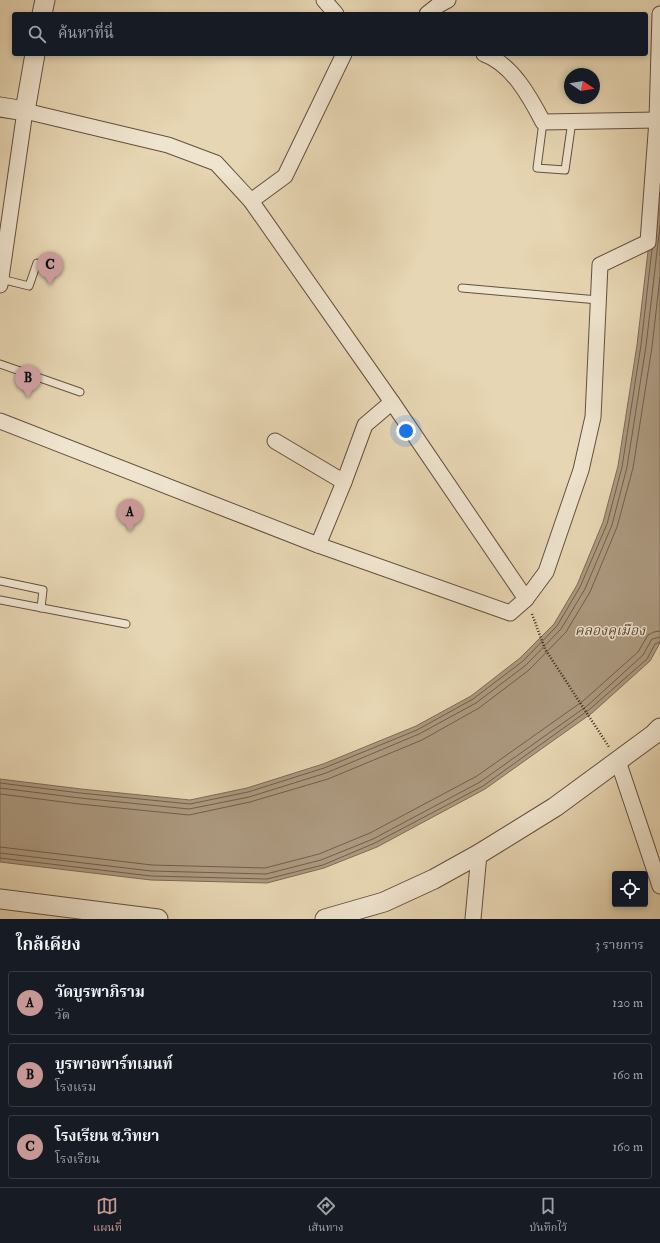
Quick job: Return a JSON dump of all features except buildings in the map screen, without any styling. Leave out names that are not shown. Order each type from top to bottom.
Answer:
[{"type":"street","points":[[42,12],[45,0]]},
{"type":"street","points":[[324,0],[334,12]]},
{"type":"street","points":[[430,12],[448,0]]},
{"type":"street","points":[[0,421],[318,545],[510,613],[526,599],[546,572],[581,470],[593,417],[600,265],[648,242],[657,120],[660,14]]},
{"type":"street","points":[[1,282],[25,111],[35,56]]},
{"type":"street","points":[[251,201],[285,176],[343,56]]},
{"type":"street","points":[[490,56],[495,58],[521,84],[543,122],[657,120]]},
{"type":"street","points":[[0,107],[25,111],[168,145],[216,163],[251,201],[392,402],[526,599]]},
{"type":"street","points":[[318,545],[344,482],[365,425],[392,402]]},
{"type":"street","points":[[275,441],[344,482]]},
{"type":"street","points":[[325,919],[346,916],[384,902],[427,883],[479,854],[555,807],[653,735],[660,728]]},
{"type":"street","points":[[618,761],[660,886]]},
{"type":"street","points":[[473,919],[479,854]]},
{"type":"street","points":[[0,899],[158,919]]},
{"type":"lane","points":[[543,122],[537,168],[565,170],[572,121]]},
{"type":"lane","points":[[1,282],[29,286],[37,263]]},
{"type":"lane","points":[[462,288],[598,300]]},
{"type":"lane","points":[[0,364],[80,392]]},
{"type":"lane","points":[[0,581],[43,590],[41,608]]},
{"type":"lane","points":[[0,600],[126,624]]},
{"type":"path","points":[[526,599],[545,649],[618,761]]},
{"type":"water","name":"คลองคูเมือง","points":[[660,149],[660,643],[650,661],[592,713],[485,789],[377,847],[324,868],[267,883],[151,880],[0,862],[0,779],[190,800],[247,788],[323,764],[416,726],[471,696],[520,658],[554,624],[577,585],[603,522],[618,466],[637,345]]},
{"type":"place","name":"โรงเรียน ช.วิทยา","points":[[50,285]]},
{"type":"place","name":"บูรพาอพาร์ทเมนท์","points":[[28,398]]},
{"type":"place","name":"วัดบูรพาภิราม","points":[[130,532]]}]
